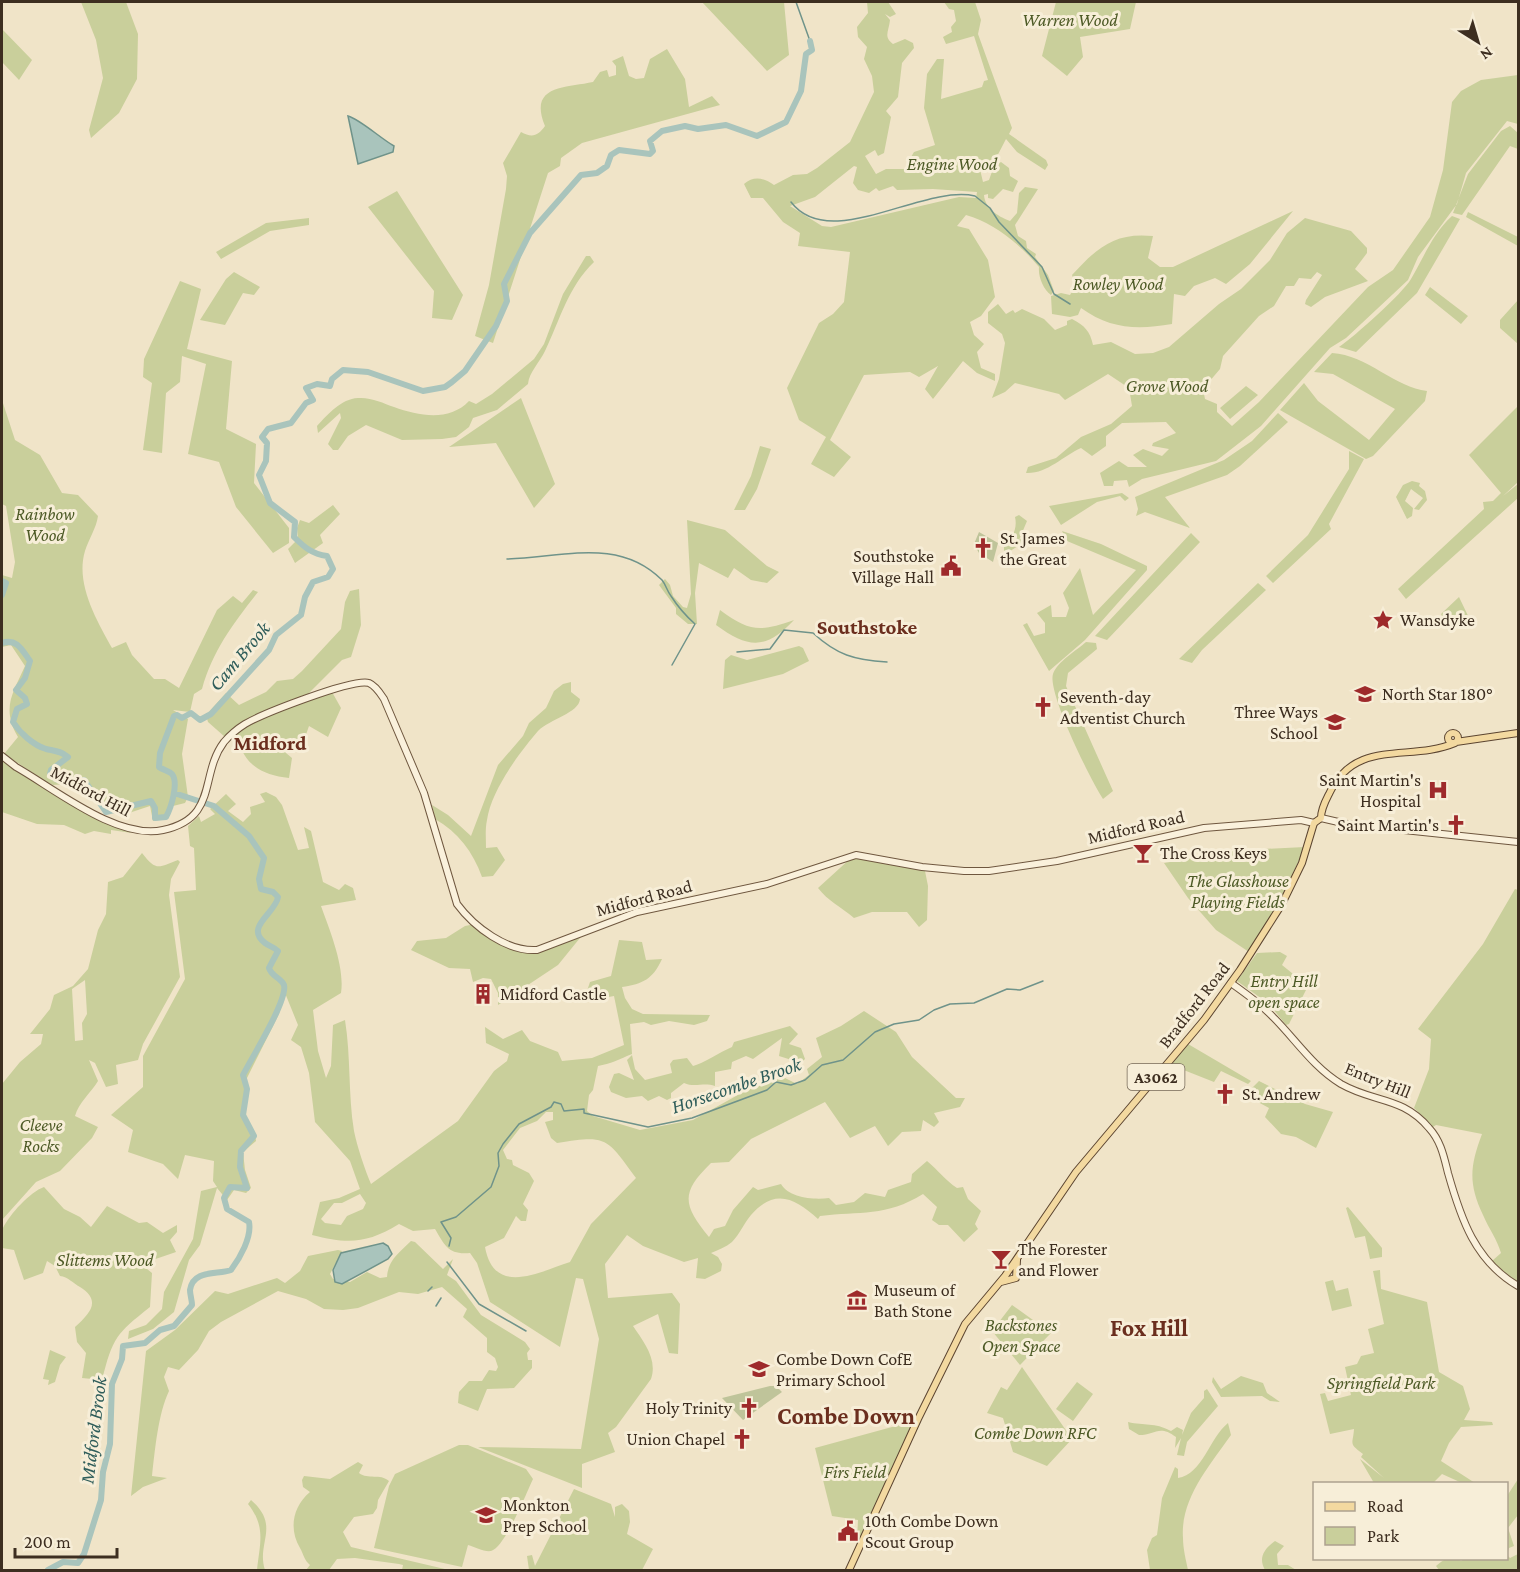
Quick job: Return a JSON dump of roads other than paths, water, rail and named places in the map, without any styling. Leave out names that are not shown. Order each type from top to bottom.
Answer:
[{"type":"main road","name":"Midford Road","points":[[201,806],[221,747],[241,726],[345,685],[359,682],[372,685],[380,692],[419,779],[457,904],[471,920],[513,949],[525,951],[544,948],[637,912],[767,884],[856,855],[922,867],[976,872],[1057,861],[1204,828],[1301,820],[1314,823]]},
{"type":"main road","points":[[1430,748],[1448,737],[1449,742],[1518,733]]},
{"type":"main road","points":[[1314,823],[1321,818],[1333,785],[1354,764],[1369,757],[1430,748],[1456,740]]},
{"type":"main road","name":"Midford Hill","points":[[2,756],[16,767],[99,816],[127,828],[150,831],[166,829],[187,819],[201,806]]},
{"type":"main road","points":[[1321,818],[1336,822],[1518,842]]},
{"type":"main road","name":"Bradford Road","points":[[849,1570],[918,1419],[965,1324],[994,1287],[1008,1275],[1076,1172],[1204,1020],[1231,983],[1282,904],[1304,856],[1314,823]]},
{"type":"main road","name":"Entry Hill","points":[[1231,983],[1268,1012],[1304,1054],[1334,1079],[1355,1091],[1407,1107],[1416,1113],[1440,1145],[1460,1212],[1472,1239],[1501,1275],[1518,1286]]},
{"type":"main road","name":"Bradford Road","points":[[1008,1275],[1016,1278],[1020,1254]]},
{"type":"water","points":[[348,116],[359,121],[394,146],[393,152],[358,164]]},
{"type":"water","points":[[383,1243],[388,1246],[392,1254],[388,1259],[342,1284],[335,1282],[333,1270],[341,1253]]},
{"type":"waterway","name":"Cam Brook","points":[[796,2],[810,41]]},
{"type":"waterway","name":"Cam Brook","points":[[2,643],[12,642],[22,649],[30,661],[25,678],[16,690],[25,698],[27,704],[17,709],[13,722],[36,745],[60,752],[68,757],[51,770],[50,774],[62,781],[84,780],[106,812],[151,801],[155,808],[155,818],[166,817],[172,802],[175,783],[172,774],[159,767],[160,753],[174,716],[182,718],[191,713],[200,720],[211,714],[269,650],[276,635],[301,615],[305,597],[313,582],[328,577],[333,569],[327,556],[309,550],[294,537],[295,522],[270,503],[259,475],[266,461],[267,443],[262,437],[268,429],[291,423],[306,403],[313,400],[306,388],[317,384],[330,386],[332,379],[343,370],[368,372],[423,391],[445,387],[452,382],[465,371],[496,326],[507,301],[504,284],[530,233],[581,175],[597,173],[607,166],[611,155],[619,150],[650,154],[653,151],[650,141],[662,131],[685,126],[698,129],[726,125],[757,136],[786,122],[801,91],[806,54],[812,50],[810,41]]},
{"type":"waterway","points":[[791,202],[808,216],[829,221],[878,214],[929,199],[953,195],[975,196],[990,208],[999,222],[1042,267],[1054,294],[1070,304]]},
{"type":"waterway","points":[[507,559],[588,553],[608,554],[627,558],[645,566],[662,580],[676,604],[695,624],[672,665]]},
{"type":"waterway","points":[[2,581],[6,583],[2,595]]},
{"type":"waterway","points":[[737,652],[770,649],[784,630],[813,633],[830,647],[847,655],[865,660],[887,662]]},
{"type":"waterway","name":"Midford Brook","points":[[48,1570],[63,1562],[78,1563],[84,1554],[101,1500],[103,1472],[110,1444],[112,1384],[122,1359],[123,1346],[145,1343],[160,1330],[174,1326],[192,1305],[190,1290],[192,1283],[201,1276],[231,1270],[249,1234],[249,1222],[227,1209],[224,1198],[230,1187],[247,1188],[240,1167],[241,1151],[254,1136],[243,1115],[247,1089],[243,1075],[268,1030],[284,993],[283,983],[269,968],[278,951],[265,943],[259,937],[258,931],[278,897],[273,892],[261,889],[259,879],[264,858],[249,836],[214,806],[174,793]]},
{"type":"waterway","name":"Horsecombe Brook","points":[[449,1246],[451,1238],[441,1222],[456,1217],[491,1187],[499,1166],[498,1153],[503,1144],[519,1124],[551,1107],[554,1102],[561,1104],[564,1111],[584,1109],[584,1113],[648,1127],[692,1118],[767,1090],[776,1082],[791,1085],[805,1080],[822,1065],[843,1060],[875,1032],[894,1024],[919,1020],[934,1010],[950,1004],[974,1003],[1007,989],[1020,990],[1043,981]]},
{"type":"waterway","points":[[447,1262],[479,1304],[526,1331]]},
{"type":"waterway","points":[[428,1291],[432,1287]]},
{"type":"waterway","points":[[436,1306],[441,1298]]},
{"type":"place","name":"St. James the Great","points":[[983,548]]},
{"type":"place","name":"Southstoke Village Hall","points":[[951,566]]},
{"type":"place","name":"Wansdyke","points":[[1383,620]]},
{"type":"place","name":"North Star 180°","points":[[1365,694]]},
{"type":"place","name":"Seventh-day Adventist Church","points":[[1043,707]]},
{"type":"place","name":"Three Ways School","points":[[1335,722]]},
{"type":"place","name":"Saint Martin's Hospital","points":[[1438,790]]},
{"type":"place","name":"Saint Martin's","points":[[1456,825]]},
{"type":"place","name":"The Cross Keys","points":[[1143,853]]},
{"type":"place","name":"Midford Castle","points":[[483,994]]},
{"type":"place","name":"St. Andrew","points":[[1225,1094]]},
{"type":"place","name":"The Forester and Flower","points":[[1001,1259]]},
{"type":"place","name":"Museum of Bath Stone","points":[[857,1300]]},
{"type":"place","name":"Combe Down CofE Primary School","points":[[759,1369]]},
{"type":"place","name":"Holy Trinity","points":[[749,1408]]},
{"type":"place","name":"Union Chapel","points":[[742,1439]]},
{"type":"place","name":"Monkton Prep School","points":[[486,1515]]},
{"type":"place","name":"10th Combe Down Scout Group","points":[[848,1531]]},
{"type":"district","name":"Southstoke","points":[[867,627]]},
{"type":"district","name":"Midford","points":[[270,743]]},
{"type":"district","name":"Fox Hill","points":[[1149,1327]]},
{"type":"district","name":"Combe Down","points":[[846,1415]]},
{"type":"park label","name":"Warren Wood","points":[[1070,20]]},
{"type":"park label","name":"Engine Wood","points":[[952,164]]},
{"type":"park label","name":"Rowley Wood","points":[[1118,284]]},
{"type":"park label","name":"Grove Wood","points":[[1167,386]]},
{"type":"park label","name":"Rainbow Wood","points":[[45,524]]},
{"type":"park label","name":"The Glasshouse Playing Fields","points":[[1238,891]]},
{"type":"park label","name":"Entry Hill open space","points":[[1284,991]]},
{"type":"park label","name":"Cleeve Rocks","points":[[41,1135]]},
{"type":"park label","name":"Slittems Wood","points":[[105,1260]]},
{"type":"park label","name":"Backstones Open Space","points":[[1021,1335]]},
{"type":"park label","name":"Springfield Park","points":[[1381,1383]]},
{"type":"park label","name":"Combe Down RFC","points":[[1035,1433]]},
{"type":"park label","name":"Firs Field","points":[[855,1472]]}]
